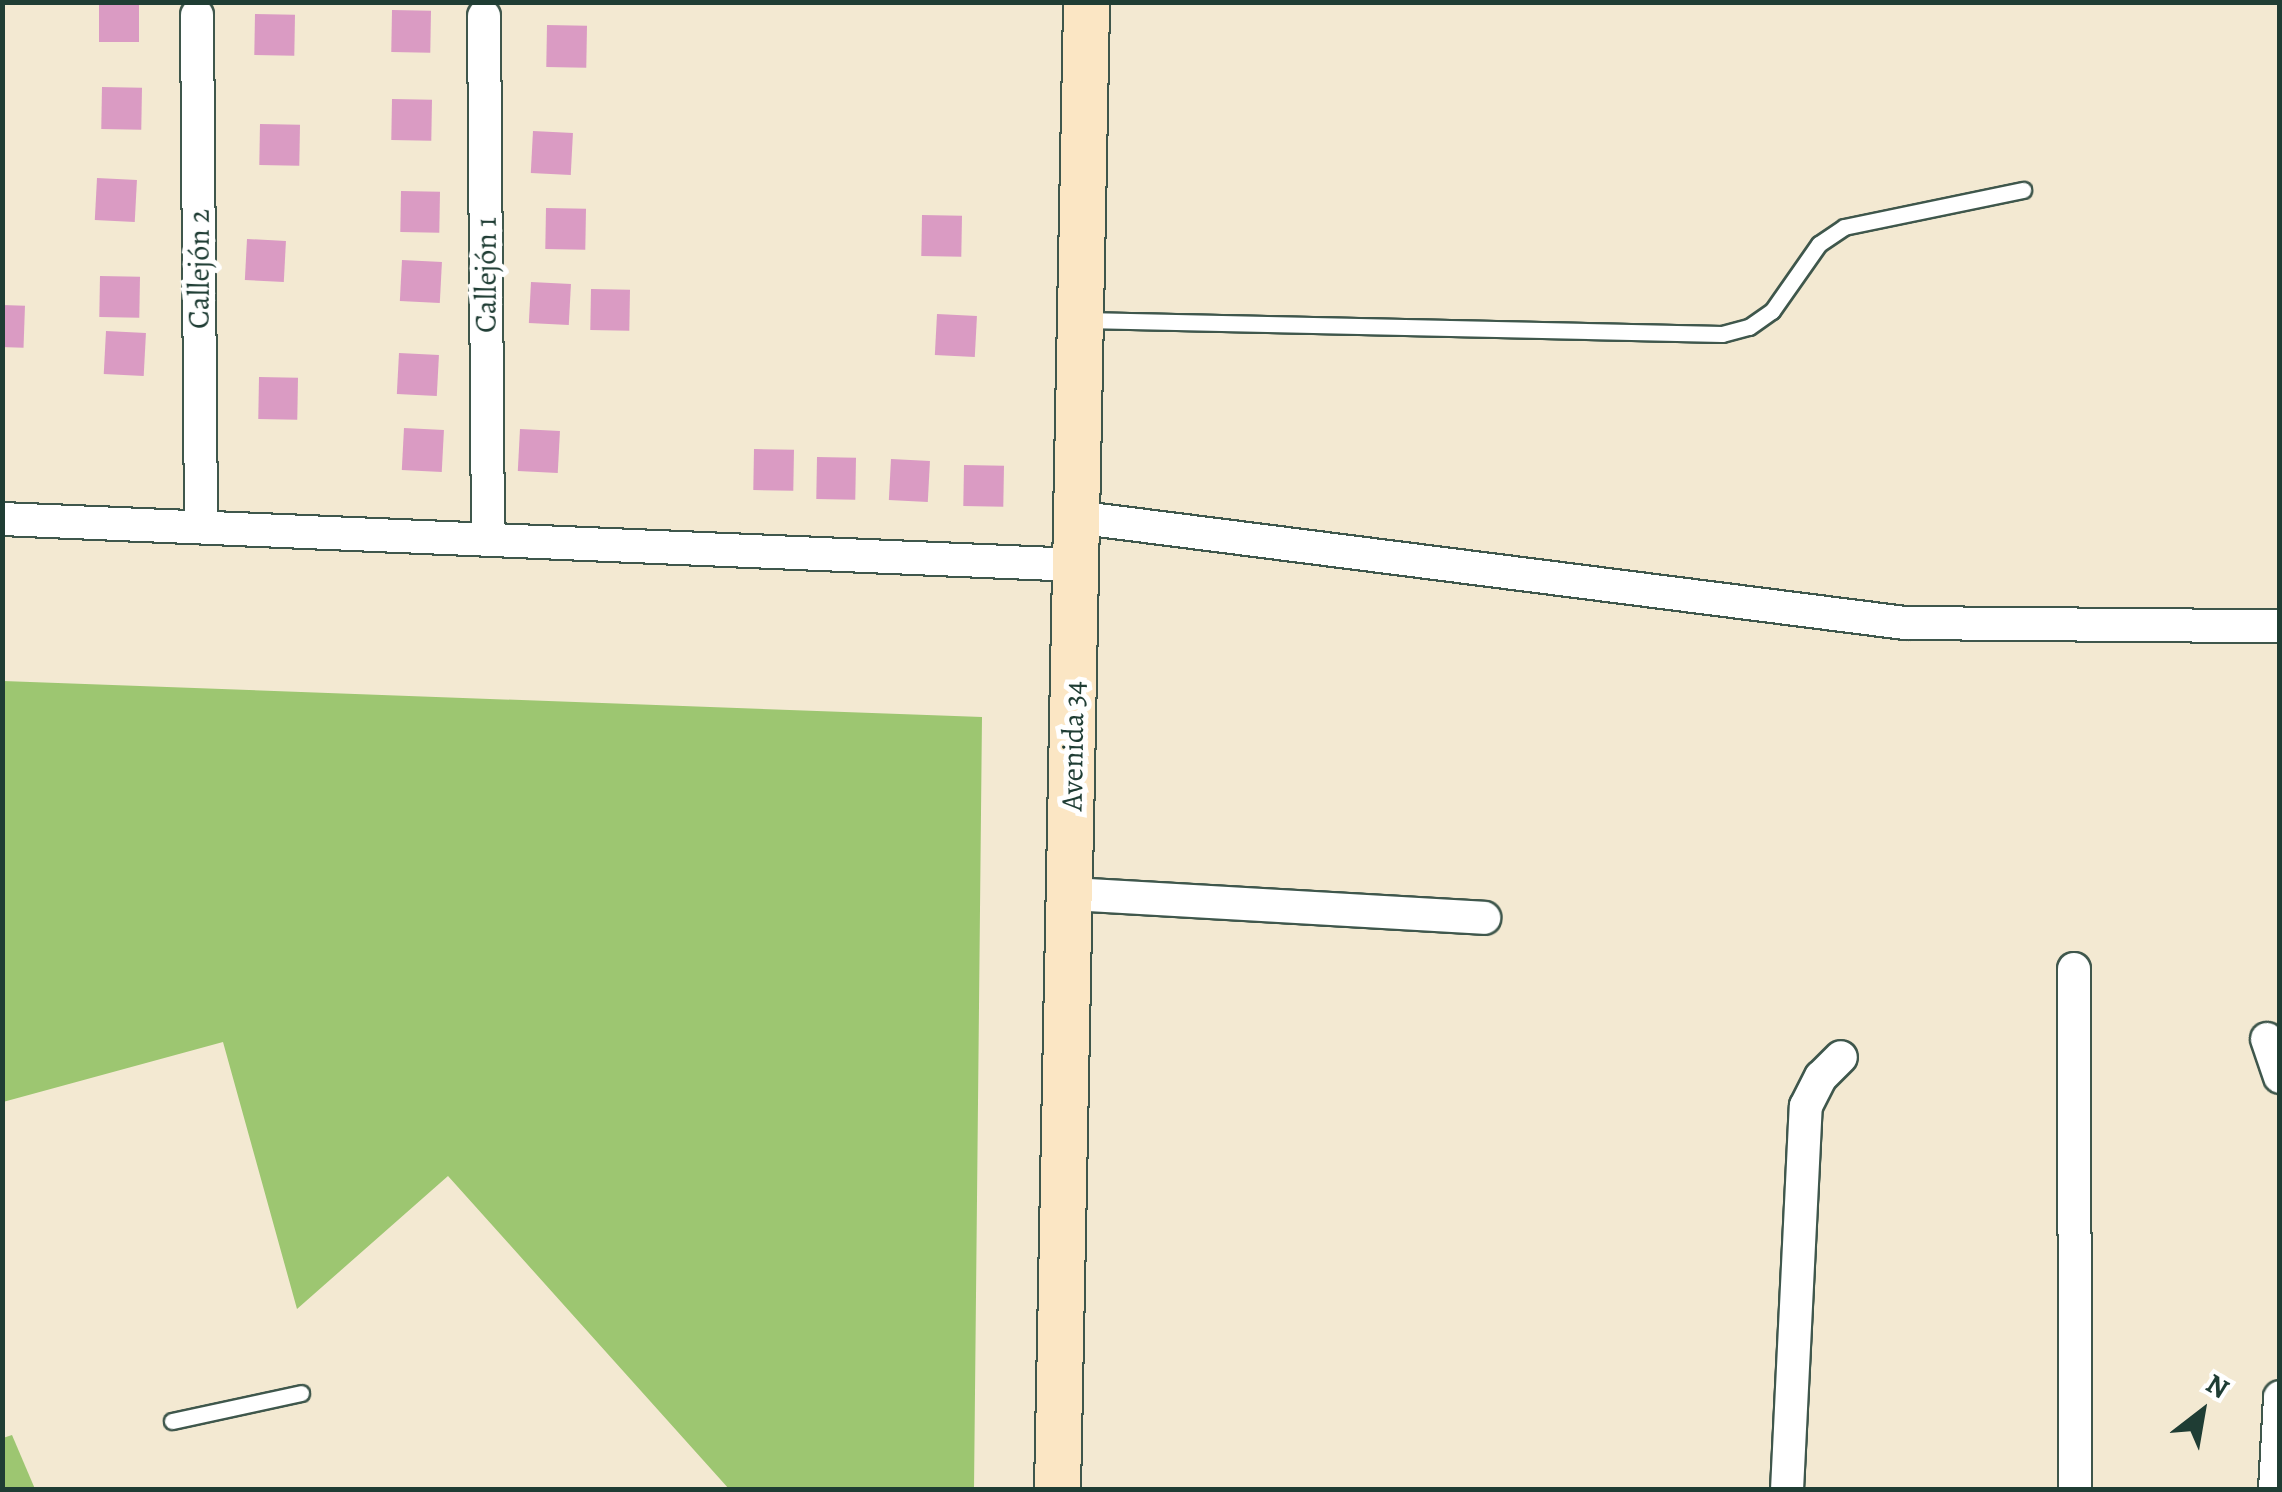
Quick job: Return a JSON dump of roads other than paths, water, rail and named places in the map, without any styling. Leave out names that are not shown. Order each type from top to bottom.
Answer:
[{"type":"street","name":"Avenida 34","points":[[1057,1490],[1086,2]]},
{"type":"street","name":"Callejón 2","points":[[197,14],[201,523]]},
{"type":"street","name":"Callejón 1","points":[[484,16],[488,535]]},
{"type":"street","points":[[1076,518],[1905,623],[2280,626]]},
{"type":"street","points":[[2,519],[488,535],[1076,565]]},
{"type":"street","points":[[1070,894],[1484,918]]},
{"type":"street","points":[[2074,969],[2075,1490]]},
{"type":"street","points":[[2267,1039],[2280,1077]]},
{"type":"street","points":[[1787,1490],[1806,1106],[1821,1076],[1841,1057]]},
{"type":"street","points":[[2274,1490],[2280,1397]]},
{"type":"lane","points":[[1080,320],[1722,334],[1750,328],[1772,311],[1818,244],[1844,227],[2023,190]]},
{"type":"lane","points":[[172,1422],[301,1393]]}]
